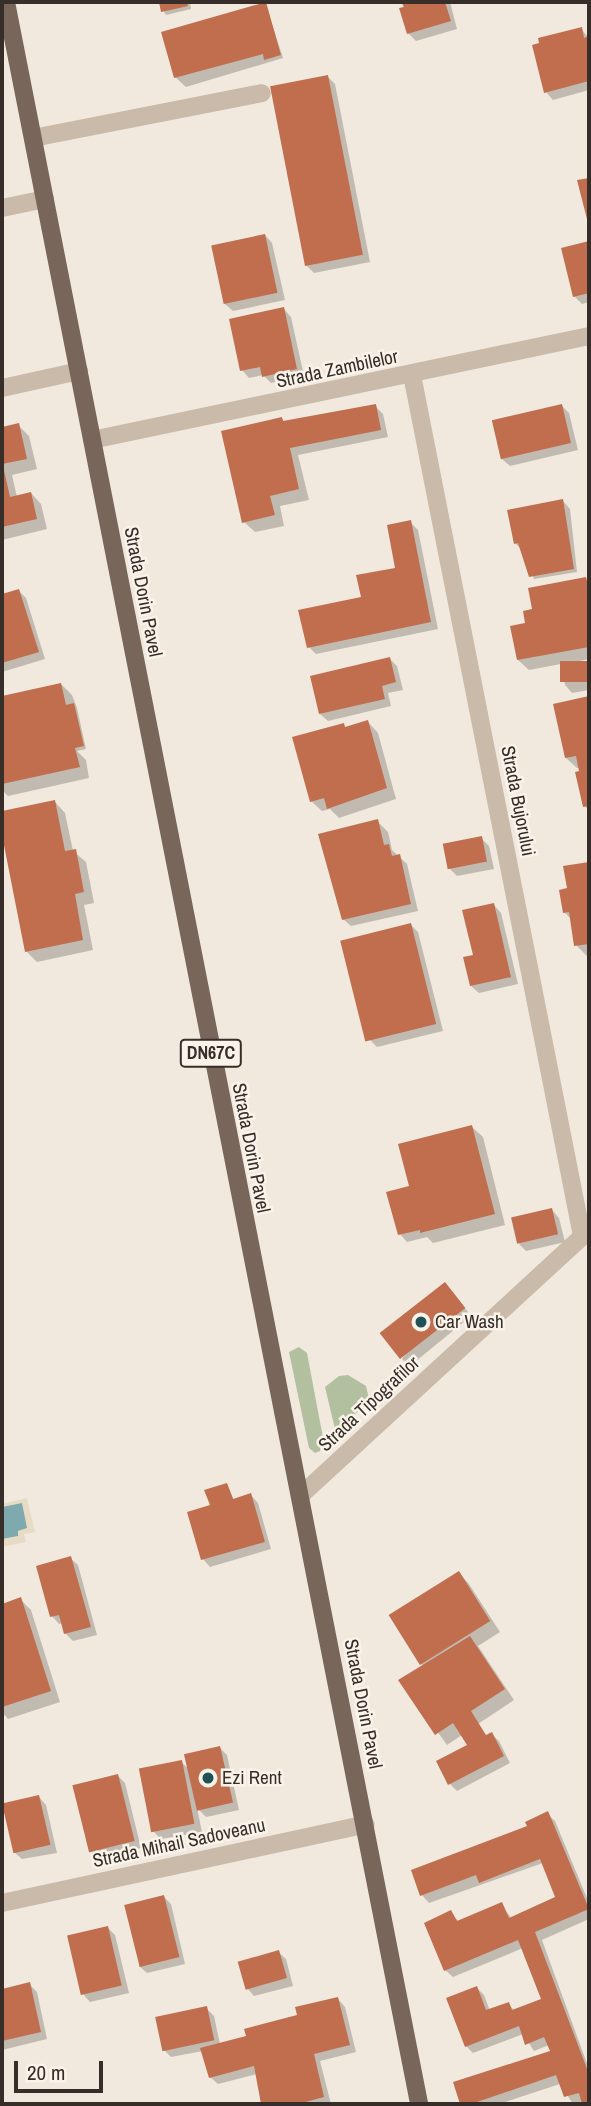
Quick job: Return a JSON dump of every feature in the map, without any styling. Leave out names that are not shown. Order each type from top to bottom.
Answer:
[{"type":"main road","name":"Strada Dorin Pavel","points":[[6,2],[186,931],[366,1824],[419,2104]]},
{"type":"street","points":[[33,138],[262,93]]},
{"type":"street","points":[[2,208],[45,199]]},
{"type":"street","name":"Strada Zambilelor","points":[[92,440],[589,336]]},
{"type":"street","points":[[2,388],[79,371]]},
{"type":"street","name":"Strada Bujorului","points":[[412,375],[586,1233]]},
{"type":"street","name":"Strada Tipografilor","points":[[300,1496],[586,1233]]},
{"type":"street","name":"Strada Mihail Sadoveanu","points":[[2,1903],[366,1824]]},
{"type":"green space","points":[[299,1347],[307,1353],[324,1443],[320,1451],[315,1453],[309,1448],[289,1352]]},
{"type":"green space","points":[[348,1375],[366,1386],[369,1399],[364,1407],[335,1429],[325,1387],[339,1376]]},
{"type":"shaded area","points":[[27,1498],[35,1532],[24,1534],[26,1542],[2,1547],[2,1539],[18,1536],[17,1531],[26,1528],[22,1503],[2,1507],[2,1504]]},
{"type":"water","points":[[22,1503],[27,1528],[18,1531],[18,1536],[2,1539],[2,1507]]},
{"type":"building","points":[[159,2],[187,2],[188,6],[161,12]]},
{"type":"building","points":[[266,2],[281,55],[264,60],[263,54],[174,78],[161,32]]},
{"type":"building","points":[[402,2],[445,2],[451,21],[407,34],[399,8],[404,7]]},
{"type":"building","points":[[582,27],[584,38],[589,36],[589,81],[544,93],[532,45],[539,43],[538,38]]},
{"type":"building","points":[[328,75],[363,255],[305,266],[270,86]]},
{"type":"building","points":[[589,178],[589,223],[588,223],[577,180]]},
{"type":"building","points":[[265,234],[277,293],[224,304],[211,245]]},
{"type":"building","points":[[589,241],[589,293],[573,297],[561,248]]},
{"type":"building","points":[[284,307],[297,369],[262,377],[260,367],[240,371],[229,319]]},
{"type":"building","points":[[376,404],[381,430],[290,448],[299,489],[270,496],[275,515],[242,523],[221,431],[282,417],[283,421]]},
{"type":"building","points":[[562,404],[571,443],[501,459],[492,420]]},
{"type":"building","points":[[19,423],[27,459],[2,464],[2,427]]},
{"type":"building","points":[[3,466],[10,497],[31,492],[37,519],[2,527]]},
{"type":"building","points":[[563,499],[574,569],[529,577],[518,543],[514,544],[507,510]]},
{"type":"building","points":[[411,520],[431,622],[307,648],[298,610],[361,597],[356,575],[395,568],[387,525]]},
{"type":"building","points":[[586,577],[589,590],[589,647],[517,660],[510,626],[525,623],[523,611],[532,609],[528,588]]},
{"type":"building","points":[[19,589],[39,652],[2,663],[2,594]]},
{"type":"building","points":[[390,657],[396,682],[382,686],[385,699],[319,714],[310,676]]},
{"type":"building","points":[[560,661],[589,661],[589,682],[560,682]]},
{"type":"building","points":[[61,683],[66,705],[74,703],[84,746],[75,748],[80,767],[2,784],[2,696]]},
{"type":"building","points":[[589,696],[589,806],[583,807],[575,772],[579,771],[576,756],[565,758],[553,704]]},
{"type":"building","points":[[368,720],[387,788],[327,809],[324,798],[310,802],[292,737],[344,723],[345,727]]},
{"type":"building","points":[[55,800],[65,851],[76,849],[84,892],[75,894],[83,940],[25,952],[2,835],[2,811]]},
{"type":"building","points":[[378,819],[384,845],[389,844],[392,856],[400,854],[411,904],[342,920],[318,834]]},
{"type":"building","points":[[482,836],[487,862],[448,869],[443,844]]},
{"type":"building","points":[[589,862],[589,944],[574,946],[569,912],[563,913],[559,890],[567,888],[563,866]]},
{"type":"building","points":[[494,903],[511,977],[470,986],[463,957],[473,955],[462,910]]},
{"type":"building","points":[[411,923],[436,1024],[365,1042],[340,941]]},
{"type":"building","points":[[472,1125],[495,1214],[420,1233],[420,1230],[398,1235],[386,1192],[409,1186],[398,1144]]},
{"type":"building","points":[[552,1208],[558,1234],[517,1244],[511,1217]]},
{"type":"building","name":"Car Wash","points":[[445,1282],[465,1308],[400,1359],[380,1333]]},
{"type":"building","points":[[227,1483],[233,1499],[251,1493],[265,1542],[201,1560],[187,1512],[210,1505],[204,1490]]},
{"type":"building","points":[[71,1556],[91,1627],[64,1634],[59,1615],[50,1617],[36,1566]]},
{"type":"building","points":[[459,1571],[490,1621],[420,1665],[389,1615]]},
{"type":"building","points":[[21,1597],[51,1691],[2,1707],[2,1604]]},
{"type":"building","points":[[470,1636],[505,1689],[471,1711],[486,1735],[492,1732],[504,1756],[448,1785],[436,1761],[467,1745],[453,1723],[435,1735],[398,1680]]},
{"type":"building","name":"Ezi Rent","points":[[220,1746],[233,1803],[197,1811],[184,1754]]},
{"type":"building","points":[[182,1760],[194,1824],[151,1832],[139,1768]]},
{"type":"building","points":[[118,1774],[135,1841],[89,1852],[72,1785]]},
{"type":"building","points":[[39,1795],[50,1845],[13,1853],[2,1804]]},
{"type":"building","points":[[548,1811],[589,1909],[535,1932],[589,2074],[589,2104],[582,2104],[579,2093],[564,2097],[556,2075],[471,2104],[460,2104],[453,2082],[550,2051],[544,2037],[525,2045],[519,2026],[465,2047],[446,1998],[477,1986],[486,2010],[509,2002],[512,2010],[541,1999],[518,1940],[444,1971],[424,1923],[451,1910],[457,1921],[502,1902],[509,1918],[555,1897],[540,1859],[479,1883],[476,1875],[420,1896],[411,1870],[527,1826],[525,1822]]},
{"type":"building","points":[[164,1895],[179,1957],[140,1967],[124,1905]]},
{"type":"building","points":[[108,1926],[122,1985],[81,1995],[67,1935]]},
{"type":"building","points":[[279,1950],[287,1978],[246,1990],[238,1962]]},
{"type":"building","points":[[30,1982],[41,2032],[2,2041],[2,1989]]},
{"type":"building","points":[[338,1997],[350,2045],[314,2054],[324,2097],[298,2104],[261,2104],[254,2066],[209,2078],[200,2048],[246,2036],[244,2029],[297,2015],[295,2007]]},
{"type":"building","points":[[207,2006],[214,2040],[162,2051],[155,2017]]},
{"type":"place","name":"Car Wash","points":[[421,1322]]},
{"type":"place","name":"Ezi Rent","points":[[208,1778]]}]
